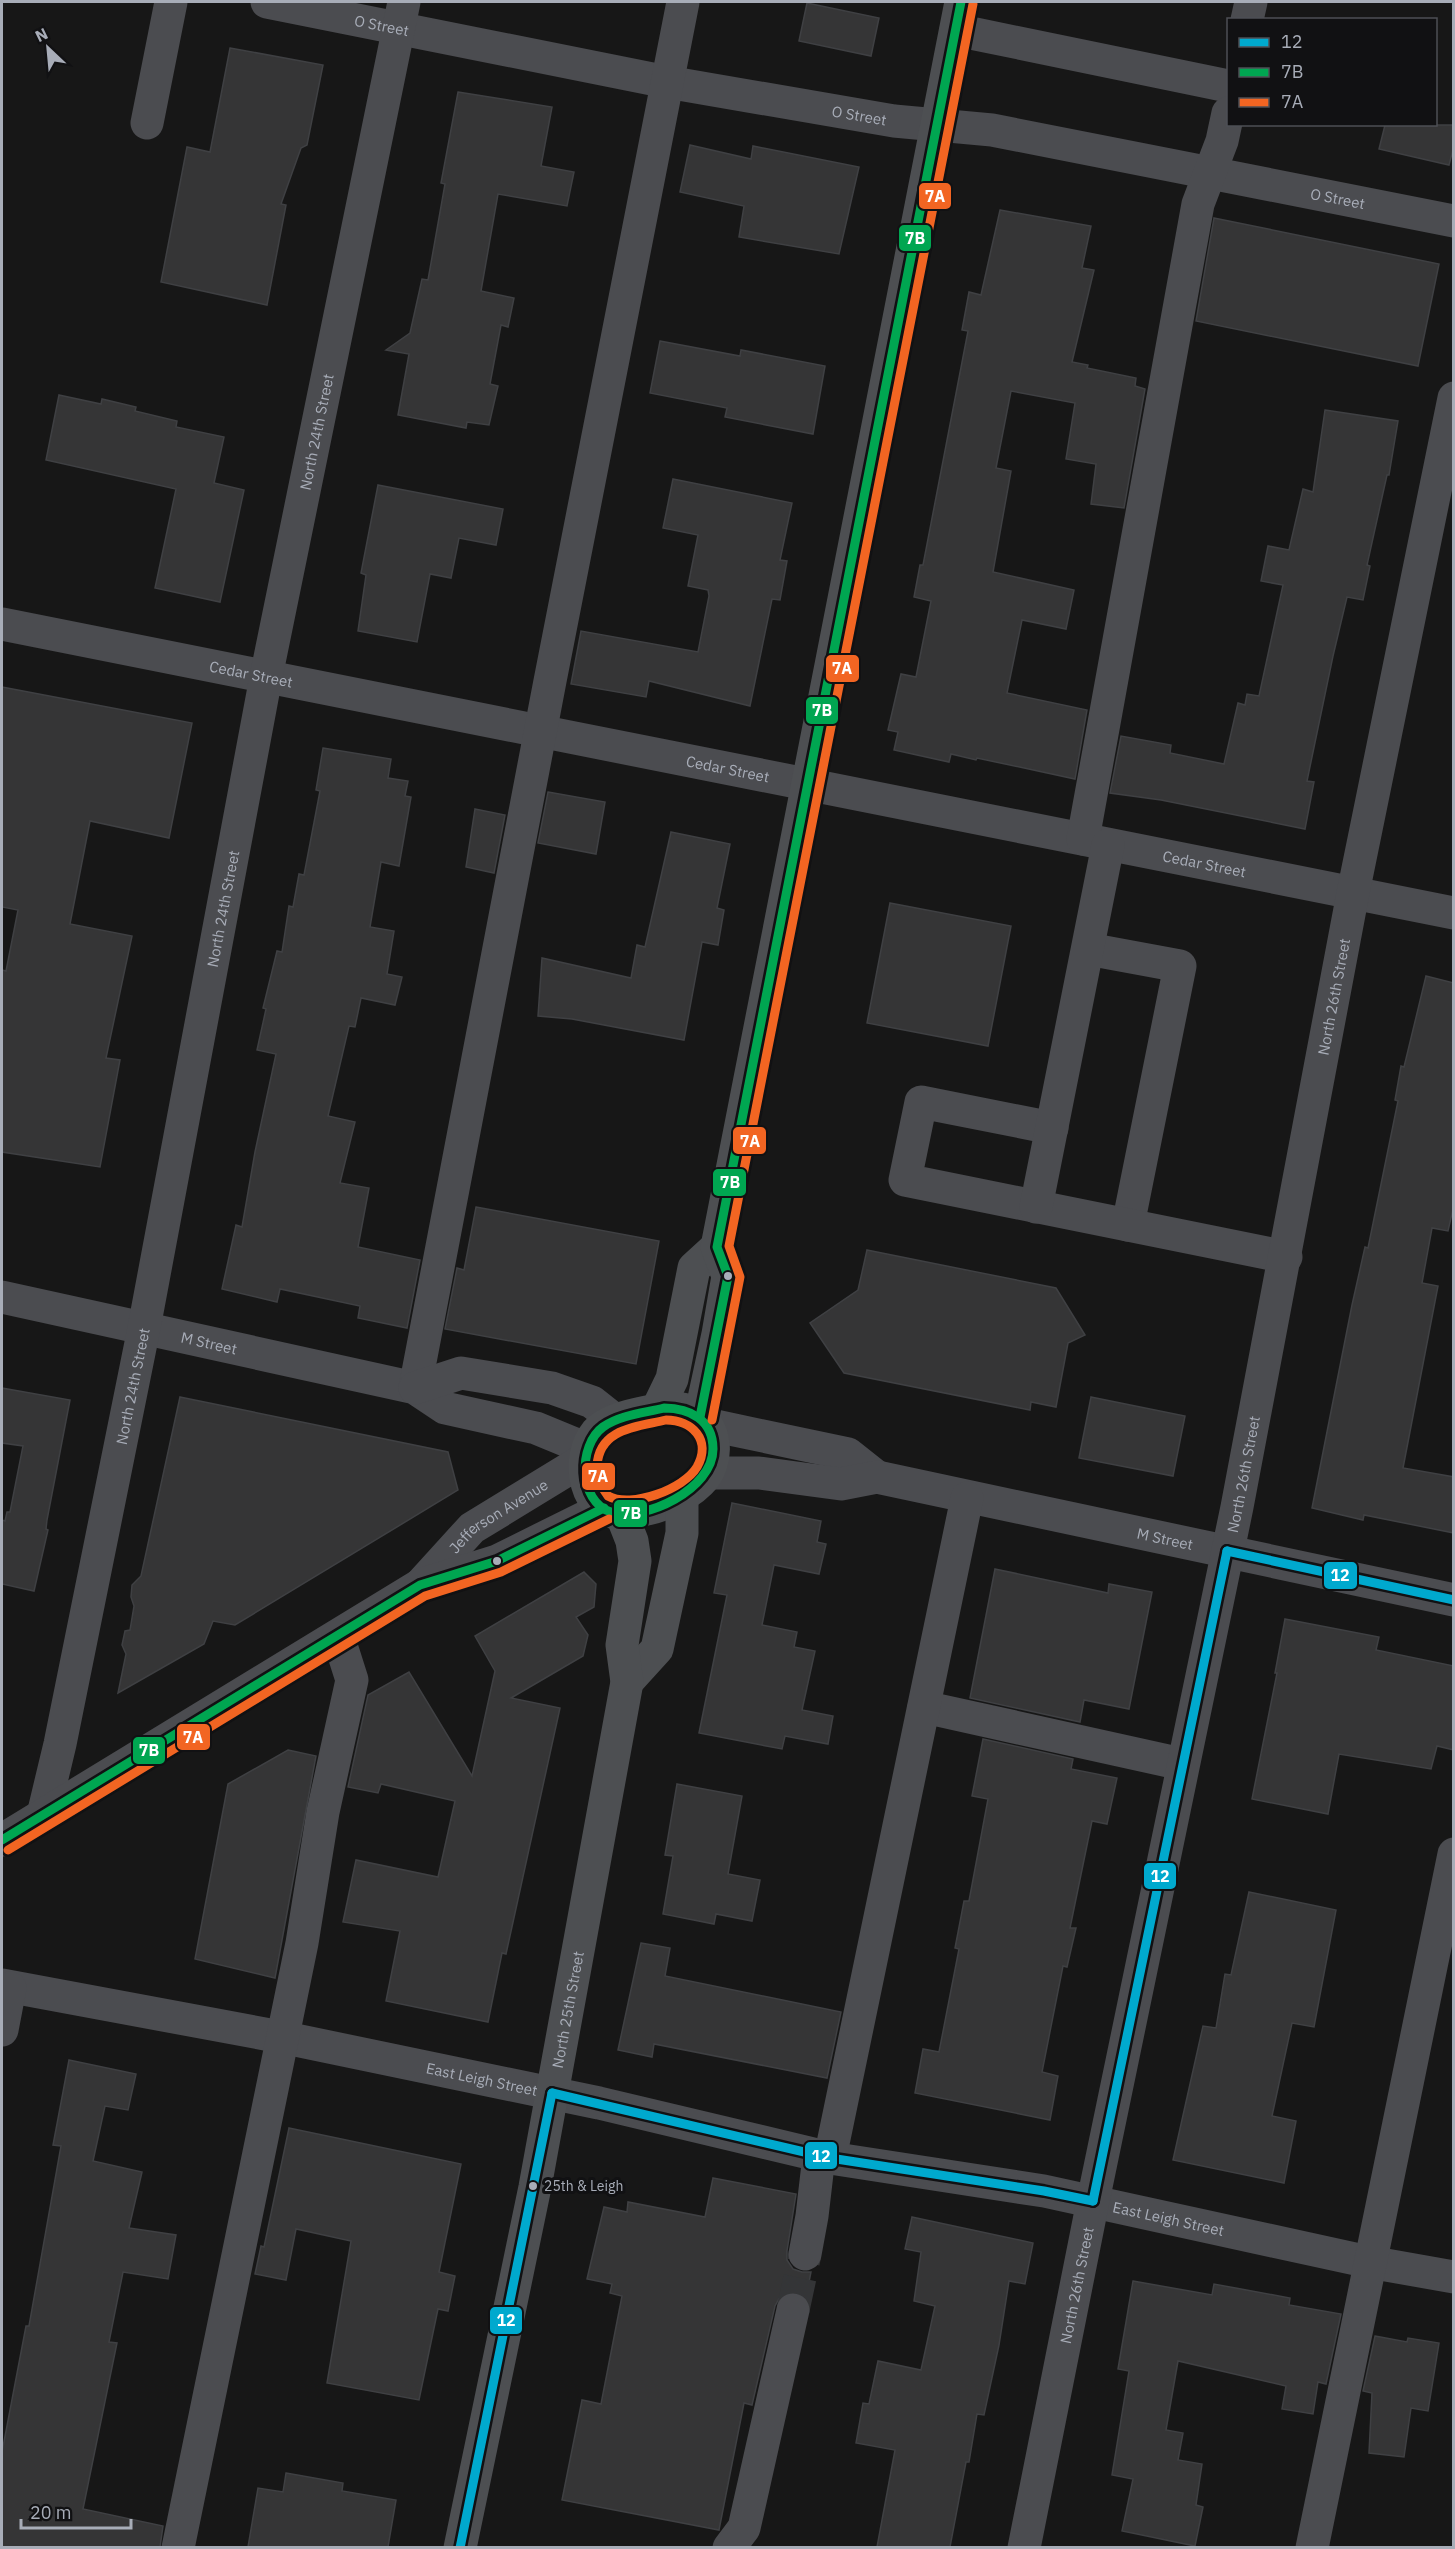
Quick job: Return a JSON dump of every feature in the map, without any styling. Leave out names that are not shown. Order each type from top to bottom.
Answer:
[{"type":"main road","points":[[703,1421],[728,1276],[717,1247],[959,16]]},
{"type":"main road","points":[[657,1410],[672,1379],[694,1269],[717,1247]]},
{"type":"main road","points":[[664,1408],[683,1409],[703,1421],[711,1433],[713,1451],[707,1473],[699,1483],[682,1496],[651,1507],[612,1511],[598,1504],[584,1475],[586,1454],[596,1433],[616,1421],[664,1408]]},
{"type":"main road","points":[[627,1682],[657,1649],[682,1533],[682,1496]]},
{"type":"main road","name":"North 25th Street","points":[[460,2547],[552,2093],[627,1682],[622,1645],[635,1561],[632,1541],[612,1511]]},
{"type":"street","points":[[147,123],[171,2]]},
{"type":"street","name":"O Street","points":[[267,2],[401,15],[667,82],[894,121],[992,130],[1454,221]]},
{"type":"street","points":[[616,1421],[592,1401],[552,1388],[460,1373],[415,1388],[540,732],[683,2]]},
{"type":"street","points":[[1247,18],[1251,2]]},
{"type":"street","name":"North 24th Street","points":[[43,1815],[60,1744],[144,1328],[266,677],[401,15]]},
{"type":"street","points":[[959,16],[1227,86]]},
{"type":"street","points":[[1036,1207],[1088,949],[1096,842],[1198,204],[1211,172],[1227,117]]},
{"type":"street","name":"North 26th Street","points":[[1024,2547],[1286,1257],[1353,893],[1454,398]]},
{"type":"street","name":"Cedar Street","points":[[2,624],[1454,913]]},
{"type":"street","points":[[1088,949],[1179,966],[1128,1225]]},
{"type":"street","points":[[1052,1128],[921,1102],[905,1180],[1286,1257]]},
{"type":"street","name":"M Street","points":[[2,1296],[415,1388],[445,1408],[536,1428],[586,1454]]},
{"type":"street","name":"M Street","points":[[703,1421],[848,1454],[877,1477]]},
{"type":"street","name":"Jefferson Avenue","points":[[420,1586],[472,1528],[586,1454]]},
{"type":"street","name":"M Street","points":[[707,1473],[759,1473],[841,1484],[877,1477],[1454,1600]]},
{"type":"street","points":[[805,2254],[967,1498]]},
{"type":"street","name":"Jefferson Avenue","points":[[2,1840],[420,1586],[497,1562],[612,1511]]},
{"type":"street","points":[[178,2547],[302,1943],[323,1812],[352,1680],[338,1636]]},
{"type":"street","points":[[924,1707],[1182,1764]]},
{"type":"street","points":[[1312,2547],[1454,1854]]},
{"type":"street","points":[[2,2030],[6,1987]]},
{"type":"street","name":"East Leigh Street","points":[[6,1987],[281,2037],[552,2093],[824,2157],[1044,2190],[1369,2262],[1454,2277]]},
{"type":"street","points":[[729,2547],[744,2528],[793,2310]]},
{"type":"building","points":[[807,3],[879,18],[871,56],[799,41]]},
{"type":"building","points":[[230,48],[323,65],[307,145],[301,148],[281,204],[286,205],[267,305],[161,282],[187,147],[210,152]]},
{"type":"building","points":[[458,92],[552,107],[541,166],[574,172],[567,206],[498,194],[481,291],[514,298],[508,327],[501,325],[490,384],[498,386],[489,425],[467,422],[466,428],[398,415],[409,354],[386,350],[410,333],[422,279],[428,280],[445,184],[441,183]]},
{"type":"building","points":[[1454,125],[1454,146],[1449,165],[1379,149],[1385,126]]},
{"type":"building","points":[[690,145],[751,159],[753,146],[859,167],[839,254],[739,237],[744,206],[680,192]]},
{"type":"building","points":[[1000,210],[1091,226],[1082,268],[1094,270],[1072,362],[1088,365],[1087,368],[1136,378],[1135,386],[1145,389],[1124,508],[1091,504],[1096,464],[1066,459],[1075,403],[1011,391],[996,468],[1011,471],[993,572],[1074,590],[1066,629],[1022,620],[1007,693],[1087,710],[1075,779],[977,758],[976,760],[951,754],[949,762],[894,750],[898,732],[888,730],[901,674],[916,677],[931,601],[914,597],[920,565],[923,565],[968,331],[962,330],[969,292],[981,295]]},
{"type":"building","points":[[1214,218],[1439,264],[1418,366],[1196,321]]},
{"type":"building","points":[[660,341],[740,356],[741,350],[825,366],[813,434],[725,417],[727,408],[650,393]]},
{"type":"building","points":[[59,395],[101,404],[102,399],[136,407],[135,411],[177,421],[176,427],[224,437],[214,483],[244,490],[220,602],[155,588],[176,489],[46,460]]},
{"type":"building","points":[[1325,410],[1398,421],[1389,475],[1387,475],[1367,565],[1370,566],[1363,600],[1347,597],[1333,656],[1307,781],[1314,782],[1305,829],[1161,800],[1110,793],[1121,736],[1171,745],[1170,753],[1224,764],[1238,703],[1245,705],[1247,694],[1259,696],[1283,585],[1261,581],[1268,546],[1289,550],[1303,489],[1313,492]]},
{"type":"building","points":[[673,479],[792,503],[780,560],[787,561],[780,600],[772,599],[750,706],[649,681],[646,697],[571,684],[581,631],[698,652],[709,596],[708,590],[688,586],[698,535],[663,528]]},
{"type":"building","points":[[378,485],[503,509],[496,545],[459,538],[451,578],[430,574],[417,642],[358,631],[366,575],[361,573]]},
{"type":"building","points":[[2,687],[192,723],[169,838],[90,821],[70,924],[132,936],[106,1058],[120,1060],[100,1167],[2,1152],[2,970],[6,971],[18,910],[2,907]]},
{"type":"building","points":[[323,748],[391,759],[388,778],[408,781],[405,796],[411,797],[399,866],[381,862],[370,927],[394,931],[387,974],[402,977],[395,1005],[361,998],[355,1027],[349,1026],[328,1116],[355,1122],[340,1183],[369,1188],[358,1247],[420,1260],[407,1328],[358,1318],[360,1306],[280,1289],[277,1302],[222,1289],[236,1225],[242,1227],[276,1054],[257,1050],[266,1009],[263,1008],[277,951],[282,952],[289,906],[293,907],[299,874],[304,875],[320,791],[316,790]]},
{"type":"building","points":[[548,792],[605,802],[596,854],[538,843]]},
{"type":"building","points":[[475,809],[505,815],[494,873],[466,867]]},
{"type":"building","points":[[671,832],[730,844],[717,908],[724,910],[718,945],[702,942],[684,1040],[572,1019],[538,1016],[542,958],[631,978],[637,945],[645,947]]},
{"type":"building","points":[[890,903],[1011,926],[988,1046],[867,1023]]},
{"type":"building","points":[[1426,976],[1454,983],[1454,1205],[1448,1231],[1432,1228],[1422,1283],[1438,1286],[1403,1468],[1454,1477],[1454,1533],[1364,1515],[1363,1520],[1312,1508],[1352,1305],[1365,1247],[1368,1248],[1398,1101],[1395,1100],[1401,1066],[1404,1067]]},
{"type":"building","points":[[476,1207],[659,1241],[636,1364],[445,1329],[457,1268],[464,1270]]},
{"type":"building","points":[[867,1250],[1056,1288],[1085,1335],[1068,1343],[1056,1407],[1031,1402],[1030,1410],[844,1373],[810,1323],[858,1290]]},
{"type":"building","points":[[2,1388],[70,1400],[47,1520],[46,1529],[48,1530],[34,1591],[2,1584],[2,1520],[5,1521],[7,1512],[10,1512],[23,1446],[2,1443]]},
{"type":"building","points":[[180,1397],[448,1452],[458,1490],[235,1625],[213,1621],[204,1644],[118,1693],[126,1654],[122,1645],[125,1631],[130,1630],[134,1606],[131,1597],[132,1585],[141,1576]]},
{"type":"building","points":[[1091,1397],[1185,1416],[1173,1476],[1079,1458]]},
{"type":"building","points":[[732,1503],[821,1521],[817,1542],[826,1544],[819,1574],[774,1565],[762,1625],[797,1632],[794,1647],[815,1651],[802,1710],[833,1716],[828,1744],[785,1736],[782,1749],[699,1733],[727,1595],[714,1593]]},
{"type":"building","points":[[995,1569],[1108,1593],[1109,1584],[1152,1592],[1129,1709],[1084,1700],[1080,1722],[970,1698]]},
{"type":"building","points":[[584,1572],[596,1584],[594,1607],[576,1617],[588,1635],[583,1656],[511,1698],[560,1708],[506,1954],[502,1953],[488,2022],[386,2001],[400,1931],[343,1922],[356,1860],[438,1877],[455,1801],[381,1784],[378,1793],[348,1787],[368,1695],[409,1672],[472,1776],[495,1671],[475,1636]]},
{"type":"building","points":[[1285,1619],[1379,1637],[1376,1650],[1454,1666],[1454,1750],[1437,1746],[1431,1769],[1339,1754],[1328,1814],[1252,1799],[1277,1673],[1275,1673]]},
{"type":"building","points":[[983,1739],[1073,1759],[1071,1769],[1117,1778],[1107,1824],[1092,1821],[1070,1928],[1076,1928],[1067,1967],[1063,1966],[1042,2072],[1058,2076],[1050,2120],[915,2093],[923,2049],[939,2052],[959,1949],[955,1948],[964,1901],[969,1901],[988,1799],[972,1796]]},
{"type":"building","points":[[288,1750],[316,1756],[275,1978],[195,1959],[228,1784]]},
{"type":"building","points":[[677,1784],[742,1796],[728,1874],[760,1880],[752,1921],[716,1914],[714,1924],[663,1914],[673,1856],[665,1855]]},
{"type":"building","points":[[1249,1892],[1336,1910],[1314,2027],[1292,2023],[1272,2116],[1296,2121],[1284,2183],[1173,2160],[1203,2026],[1216,2028],[1225,1974],[1231,1975]]},
{"type":"building","points":[[641,1943],[670,1948],[665,1976],[841,2012],[827,2078],[654,2044],[652,2057],[618,2050]]},
{"type":"building","points":[[69,2060],[136,2074],[128,2110],[105,2106],[93,2161],[142,2172],[129,2228],[176,2235],[168,2279],[123,2272],[109,2342],[117,2343],[83,2509],[163,2526],[160,2547],[2,2547],[2,2452],[26,2326],[29,2326],[61,2146],[53,2145]]},
{"type":"building","points":[[289,2128],[461,2164],[439,2272],[455,2276],[448,2311],[438,2309],[419,2400],[327,2383],[351,2241],[296,2229],[286,2280],[255,2274],[261,2246],[264,2247]]},
{"type":"building","points":[[713,2178],[796,2194],[787,2260],[793,2269],[811,2272],[806,2297],[798,2292],[788,2292],[780,2297],[775,2306],[752,2405],[744,2403],[719,2530],[562,2500],[582,2400],[601,2404],[622,2296],[610,2293],[612,2284],[587,2279],[604,2207],[627,2212],[628,2202],[705,2217]]},
{"type":"building","points":[[912,2217],[1033,2243],[1025,2284],[1009,2281],[999,2345],[984,2415],[977,2414],[950,2547],[877,2547],[895,2450],[856,2443],[863,2403],[869,2404],[878,2361],[921,2370],[935,2306],[914,2301],[921,2252],[905,2249]]},
{"type":"building","points":[[1133,2281],[1212,2295],[1214,2284],[1290,2298],[1289,2305],[1341,2314],[1326,2384],[1318,2382],[1313,2414],[1282,2409],[1286,2386],[1178,2361],[1166,2430],[1183,2433],[1178,2460],[1202,2464],[1196,2505],[1203,2507],[1195,2546],[1122,2531],[1133,2479],[1112,2475],[1129,2371],[1118,2369]]},
{"type":"building","points":[[1375,2336],[1407,2342],[1408,2338],[1439,2343],[1428,2411],[1411,2408],[1404,2457],[1369,2453],[1372,2393],[1363,2391]]},
{"type":"building","points":[[286,2473],[343,2483],[342,2491],[396,2500],[388,2547],[248,2547],[258,2488],[283,2492]]},
{"type":"tunnel","points":[[793,2310],[805,2254]]},
{"type":"transit line","name":"7B","points":[[700,1417],[728,1276],[717,1247],[961,2]]},
{"type":"transit line","name":"7A","points":[[712,1420],[740,1277],[729,1246],[973,4]]},
{"type":"transit line","name":"7B","points":[[664,1408],[691,1413],[709,1430],[713,1449],[710,1464],[702,1477],[675,1499],[641,1512],[625,1514],[611,1512],[600,1506],[592,1497],[585,1472],[589,1446],[595,1435],[603,1427],[617,1420],[664,1408]]},
{"type":"transit line","name":"7A","points":[[666,1420],[684,1424],[697,1433],[702,1448],[697,1467],[681,1483],[656,1495],[630,1500],[608,1496],[600,1482],[597,1470],[599,1453],[605,1444],[621,1431],[666,1420]]},
{"type":"transit line","name":"7B","points":[[2,1840],[420,1585],[497,1561],[604,1508]]},
{"type":"transit line","name":"7A","points":[[8,1850],[425,1596],[501,1572],[609,1519]]},
{"type":"transit line","name":"12","points":[[1227,1551],[1454,1600]]},
{"type":"transit line","name":"12","points":[[1093,2201],[1227,1551]]},
{"type":"transit line","name":"12","points":[[552,2093],[830,2158],[1044,2191],[1093,2201]]},
{"type":"transit line","name":"12","points":[[460,2548],[552,2093]]},
{"type":"place","name":"25th & Leigh","points":[[533,2186]]}]
